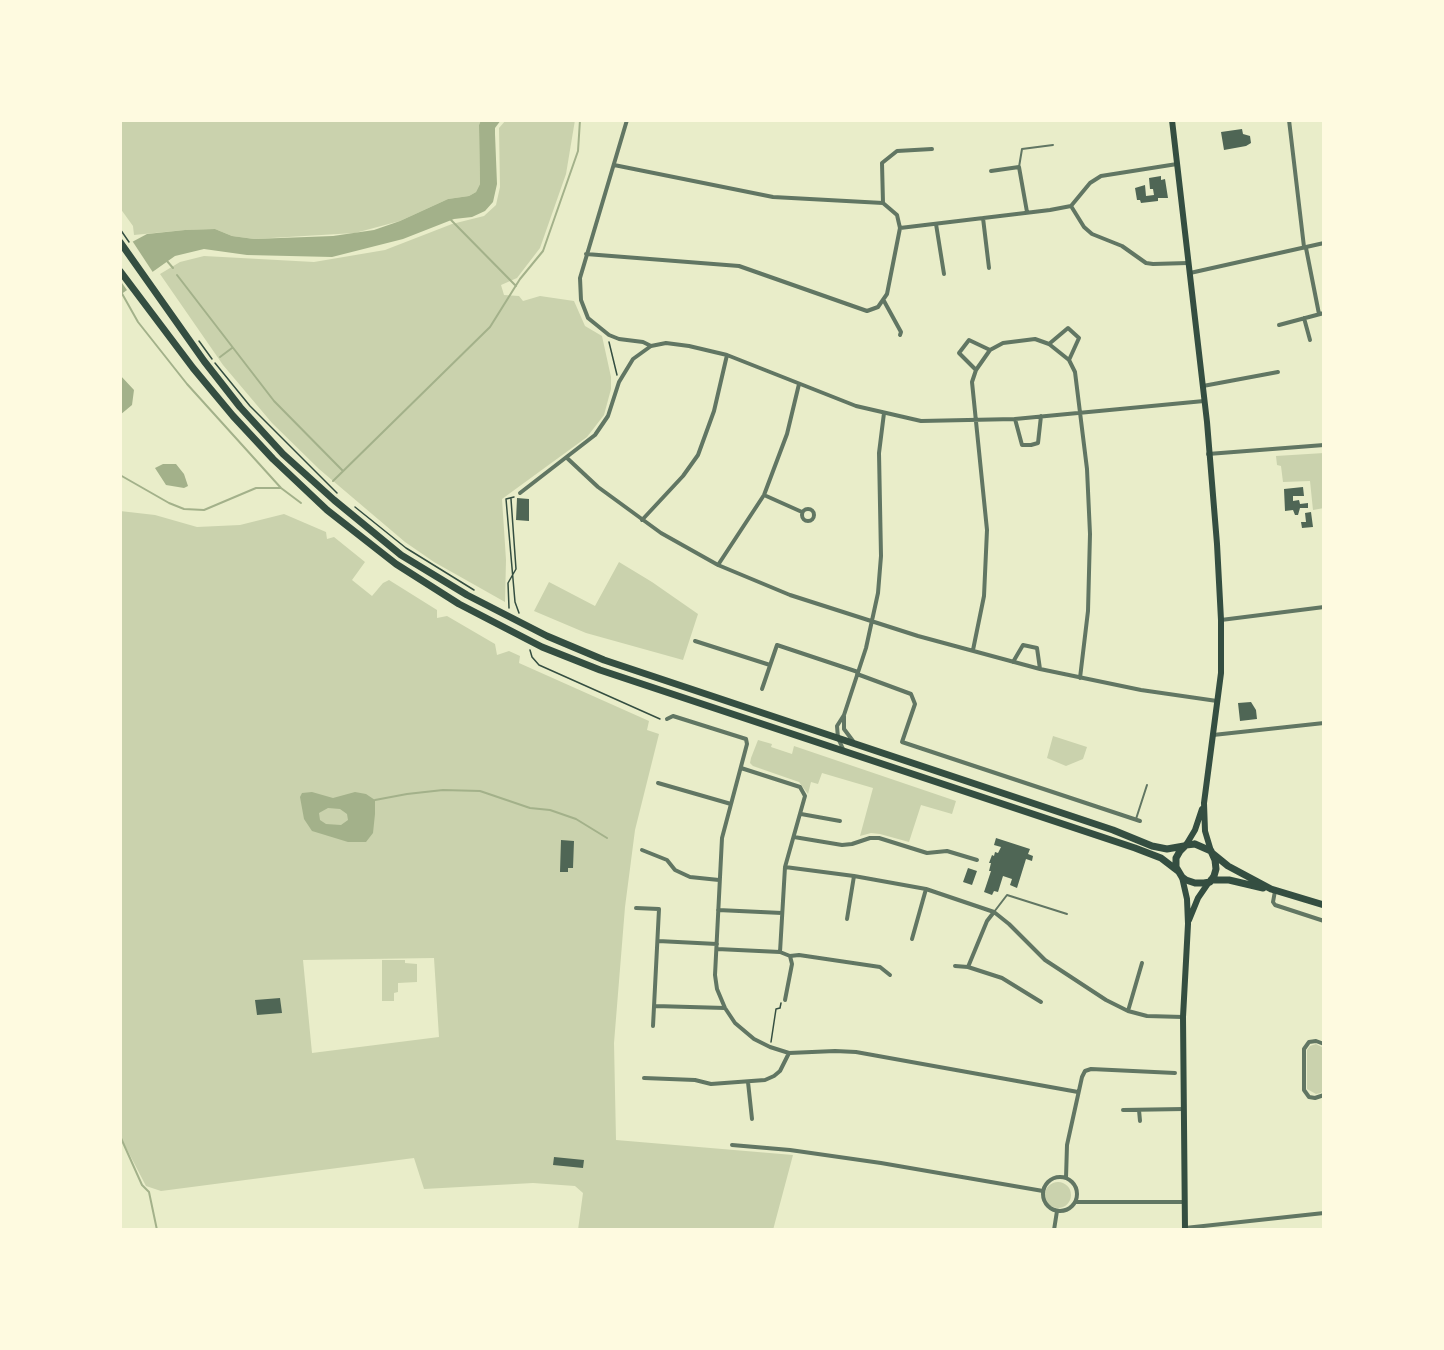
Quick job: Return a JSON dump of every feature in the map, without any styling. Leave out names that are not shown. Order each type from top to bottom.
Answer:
[{"type":"highway","points":[[120,242],[204,361],[240,407],[283,454],[334,500],[402,555],[467,595],[547,636],[604,660],[1113,830],[1152,846],[1167,849],[1201,846],[1228,866],[1273,890]]},
{"type":"highway","points":[[120,271],[233,416],[273,459],[327,510],[396,564],[496,624],[542,647],[600,670],[1161,858],[1180,874],[1197,884],[1228,880],[1324,905]]},
{"type":"highway","points":[[1180,874],[1176,858],[1185,846]]},
{"type":"highway","points":[[1210,881],[1216,868],[1212,852]]},
{"type":"main road","points":[[1172,120],[1204,401],[1217,544],[1221,673],[1204,803],[1205,831],[1212,852]]},
{"type":"main road","points":[[1185,846],[1195,830],[1204,803]]},
{"type":"main road","points":[[1180,874],[1187,899],[1188,924],[1183,1017],[1185,1229]]},
{"type":"main road","points":[[1188,924],[1198,898],[1210,881]]},
{"type":"street","points":[[627,120],[586,254],[580,278],[581,300],[588,318],[609,335],[619,339],[643,342],[651,346]]},
{"type":"street","points":[[1279,325],[1322,314],[1305,248],[1289,120]]},
{"type":"street","points":[[883,203],[882,163],[897,151],[932,150]]},
{"type":"street","points":[[900,228],[1071,206],[1090,183],[1101,176],[1177,164]]},
{"type":"street","points":[[586,254],[725,263],[750,269],[867,311],[878,307],[887,294],[900,228],[897,214],[883,203],[773,197],[614,165]]},
{"type":"street","points":[[991,171],[1019,167],[1027,212]]},
{"type":"street","points":[[1071,206],[1084,227],[1092,234],[1122,246],[1146,263],[1188,263]]},
{"type":"street","points":[[983,218],[989,268]]},
{"type":"street","points":[[936,224],[944,274]]},
{"type":"street","points":[[1190,273],[1324,243]]},
{"type":"street","points":[[884,301],[901,332],[900,335]]},
{"type":"street","points":[[1304,318],[1310,340]]},
{"type":"street","points":[[1049,344],[1068,328],[1079,338],[1069,360]]},
{"type":"street","points":[[973,650],[984,596],[987,541],[972,382],[976,370],[990,350],[1003,343],[1035,339],[1049,344],[1069,360],[1075,372],[1088,469],[1090,534],[1088,611],[1080,678]]},
{"type":"street","points":[[976,370],[959,353],[969,340],[990,350]]},
{"type":"street","points":[[520,493],[595,435],[608,416],[619,382],[633,359],[651,346],[666,343],[727,355],[856,406],[921,421],[1015,419],[1204,401]]},
{"type":"street","points":[[642,520],[683,476],[698,455],[714,411],[727,355]]},
{"type":"street","points":[[1202,386],[1278,372]]},
{"type":"street","points":[[718,565],[764,495],[787,434],[799,384]]},
{"type":"street","points":[[845,752],[838,738],[837,726],[844,715],[873,621],[881,556],[879,453],[884,413]]},
{"type":"street","points":[[1015,419],[1022,445],[1031,445],[1038,443],[1041,416]]},
{"type":"street","points":[[1209,454],[1324,445]]},
{"type":"street","points":[[567,458],[598,487],[642,520],[696,554],[790,595],[918,636],[1040,669],[1141,690],[1217,701]]},
{"type":"street","points":[[764,495],[802,512]]},
{"type":"street","points":[[1221,620],[1324,607]]},
{"type":"street","points":[[694,641],[770,665]]},
{"type":"street","points":[[762,689],[777,645],[911,694],[915,704],[902,742],[1138,820]]},
{"type":"street","points":[[1013,662],[1023,645],[1037,648],[1040,669]]},
{"type":"street","points":[[844,715],[844,729],[857,744]]},
{"type":"street","points":[[667,719],[673,716],[746,739],[745,752],[722,838],[715,975],[717,989],[725,1008],[735,1023],[754,1039],[789,1053],[856,1052],[1078,1092]]},
{"type":"street","points":[[1212,735],[1324,723]]},
{"type":"street","points":[[741,768],[800,787],[805,796],[785,867],[780,952]]},
{"type":"street","points":[[658,783],[731,804]]},
{"type":"street","points":[[801,814],[840,821]]},
{"type":"street","points":[[794,837],[842,845],[879,838],[927,853],[947,851],[977,860]]},
{"type":"street","points":[[642,850],[667,860],[675,870],[690,877],[719,880]]},
{"type":"street","points":[[785,867],[926,889],[994,912],[1045,960],[1106,1000],[1147,1017],[1183,1017]]},
{"type":"street","points":[[847,919],[854,876]]},
{"type":"street","points":[[912,939],[926,889]]},
{"type":"street","points":[[1273,890],[1275,904],[1324,921]]},
{"type":"street","points":[[636,908],[659,909],[653,1026]]},
{"type":"street","points":[[718,910],[782,913]]},
{"type":"street","points":[[968,967],[987,921],[994,912]]},
{"type":"street","points":[[658,941],[780,952],[790,956],[799,955],[880,967],[890,975]]},
{"type":"street","points":[[785,1000],[792,964],[790,956]]},
{"type":"street","points":[[1128,1011],[1142,963]]},
{"type":"street","points":[[955,966],[968,967],[1002,978],[1041,1002]]},
{"type":"street","points":[[655,1006],[725,1008]]},
{"type":"street","points":[[1324,1044],[1316,1041],[1309,1042],[1304,1049],[1304,1090],[1309,1097],[1316,1098],[1324,1095]]},
{"type":"street","points":[[644,1078],[695,1080],[711,1084],[765,1080],[780,1071],[789,1053]]},
{"type":"street","points":[[1066,1178],[1065,1157],[1078,1092],[1085,1071],[1091,1069],[1175,1073]]},
{"type":"street","points":[[748,1082],[752,1119]]},
{"type":"street","points":[[1123,1110],[1185,1109]]},
{"type":"street","points":[[1139,1110],[1140,1121]]},
{"type":"street","points":[[732,1145],[795,1150],[870,1161],[1043,1191]]},
{"type":"street","points":[[1058,1177],[1066,1178],[1075,1186],[1076,1202],[1069,1209],[1057,1211],[1046,1204],[1043,1191],[1050,1180],[1058,1177]]},
{"type":"street","points":[[1076,1202],[1186,1202]]},
{"type":"street","points":[[1054,1230],[1057,1211]]},
{"type":"street","points":[[1185,1229],[1324,1213]]},
{"type":"lane","points":[[1019,167],[1022,149],[1053,145]]},
{"type":"lane","points":[[1138,820],[1147,785]]},
{"type":"lane","points":[[994,912],[1007,895],[1067,914]]},
{"type":"path","points":[[120,229],[123,233]]},
{"type":"path","points":[[609,335],[619,382]]},
{"type":"path","points":[[199,341],[250,406],[341,496]]},
{"type":"path","points":[[519,614],[515,602],[506,499],[511,499],[520,493]]},
{"type":"path","points":[[509,609],[508,583],[516,569],[511,499]]},
{"type":"path","points":[[350,504],[406,548],[478,593]]},
{"type":"path","points":[[529,648],[532,657],[539,665],[653,718],[667,719]]},
{"type":"path","points":[[770,1047],[776,1009],[780,1008],[782,1000],[785,1000]]},
{"type":"shaded area","points":[[120,120],[481,120],[479,125],[480,184],[476,192],[469,196],[448,199],[400,221],[355,233],[254,239],[232,236],[215,229],[134,235],[133,226],[120,208]]},
{"type":"shaded area","points":[[481,120],[501,120],[495,128],[497,184],[493,202],[485,211],[472,217],[454,219],[403,239],[332,257],[247,255],[204,249],[175,256],[120,295],[120,254],[132,242],[147,234],[215,229],[232,236],[254,239],[333,236],[374,230],[448,199],[469,196],[476,192],[480,184],[479,125]]},
{"type":"shaded area","points":[[506,120],[575,120],[566,174],[540,248],[517,278],[501,285],[504,295],[519,296],[523,301],[540,296],[574,301],[585,326],[602,336],[611,377],[611,389],[604,415],[587,437],[502,499],[506,560],[505,602],[434,562],[405,542],[319,469],[272,423],[223,365],[160,274],[180,262],[204,256],[314,262],[385,250],[452,224],[484,216],[496,205],[500,187],[499,128]]},
{"type":"shaded area","points":[[120,375],[134,390],[132,405],[120,415]]},
{"type":"shaded area","points":[[1324,453],[1324,508],[1313,510],[1310,481],[1283,482],[1281,466],[1277,465],[1276,456]]},
{"type":"shaded area","points":[[163,464],[176,464],[184,474],[188,486],[184,488],[166,485],[155,468]]},
{"type":"shaded area","points":[[120,511],[155,515],[197,527],[240,525],[284,514],[326,532],[327,539],[334,537],[365,562],[352,580],[372,596],[383,583],[389,580],[437,610],[437,618],[447,616],[495,644],[497,655],[509,651],[520,656],[519,663],[649,721],[647,730],[659,734],[635,830],[625,907],[614,1043],[616,1140],[793,1155],[773,1230],[578,1230],[583,1193],[575,1186],[533,1183],[424,1189],[414,1158],[161,1191],[146,1186],[120,1136]],"holes":[[[434,958],[439,1037],[312,1053],[303,960]]]},
{"type":"shaded area","points":[[619,562],[698,614],[683,660],[586,633],[534,611],[549,582],[595,606]]},
{"type":"shaded area","points":[[1053,736],[1087,747],[1083,759],[1066,766],[1047,758]]},
{"type":"shaded area","points":[[758,740],[792,754],[794,746],[956,801],[952,814],[921,805],[909,842],[880,834],[871,833],[860,836],[873,788],[822,773],[818,784],[811,782],[808,794],[799,782],[750,763]]},
{"type":"shaded area","points":[[312,792],[333,798],[355,792],[366,794],[375,800],[373,833],[366,842],[348,842],[312,831],[304,819],[300,797],[302,793]],"holes":[[[328,808],[340,809],[347,814],[348,820],[341,825],[326,824],[320,820],[319,813]]]},
{"type":"shaded area","points":[[382,960],[405,960],[405,963],[417,964],[417,982],[398,983],[398,992],[394,993],[394,1001],[382,1001]]},
{"type":"shaded area","points":[[1316,1044],[1324,1048],[1324,1088],[1321,1093],[1316,1094],[1307,1089],[1307,1050]]},
{"type":"shaded area","points":[[1058,1182],[1067,1186],[1071,1195],[1067,1204],[1058,1208],[1049,1204],[1045,1195],[1049,1186]]},
{"type":"pier","points":[[131,239],[154,274],[129,293],[120,280],[120,249]]},
{"type":"building","points":[[1242,129],[1243,134],[1250,136],[1251,143],[1224,150],[1221,132]]},
{"type":"building","points":[[1161,176],[1161,180],[1165,179],[1168,198],[1158,198],[1158,201],[1141,203],[1137,200],[1135,188],[1145,185],[1146,196],[1154,195],[1153,189],[1150,189],[1149,178]]},
{"type":"building","points":[[1303,487],[1304,496],[1293,496],[1293,501],[1299,500],[1300,504],[1308,503],[1308,508],[1300,508],[1298,515],[1295,515],[1293,510],[1285,511],[1284,489]]},
{"type":"building","points":[[517,498],[529,499],[529,521],[516,520]]},
{"type":"building","points":[[1311,512],[1313,527],[1302,528],[1301,522],[1306,522],[1305,513]]},
{"type":"building","points":[[1251,702],[1256,710],[1257,719],[1240,721],[1238,703]]},
{"type":"building","points":[[996,838],[1030,849],[1028,854],[1033,856],[1032,861],[1026,859],[1017,888],[1010,885],[1012,879],[1003,876],[998,892],[994,891],[992,895],[984,892],[991,871],[989,871],[991,863],[989,863],[992,855],[994,856],[995,852],[998,853],[1001,847],[994,845]]},
{"type":"building","points":[[561,840],[574,841],[573,868],[568,868],[568,872],[560,872]]},
{"type":"building","points":[[968,868],[977,871],[972,885],[963,882]]},
{"type":"building","points":[[280,998],[282,1013],[257,1015],[255,1000]]},
{"type":"building","points":[[554,1157],[584,1160],[583,1168],[553,1165]]},
{"type":"waterway","points":[[333,481],[490,327],[520,279],[543,251],[578,151],[580,120]]},
{"type":"waterway","points":[[451,220],[516,286]]},
{"type":"waterway","points":[[167,261],[173,268]]},
{"type":"waterway","points":[[177,275],[274,401],[343,471]]},
{"type":"waterway","points":[[120,290],[138,322],[187,384],[281,488],[301,503]]},
{"type":"waterway","points":[[220,357],[232,348]]},
{"type":"waterway","points":[[120,475],[184,509],[204,510],[256,488],[281,488]]},
{"type":"waterway","points":[[375,800],[443,790],[480,791],[530,808],[550,810],[576,819],[607,838]]},
{"type":"waterway","points":[[120,1136],[142,1185],[149,1192],[157,1230]]}]
